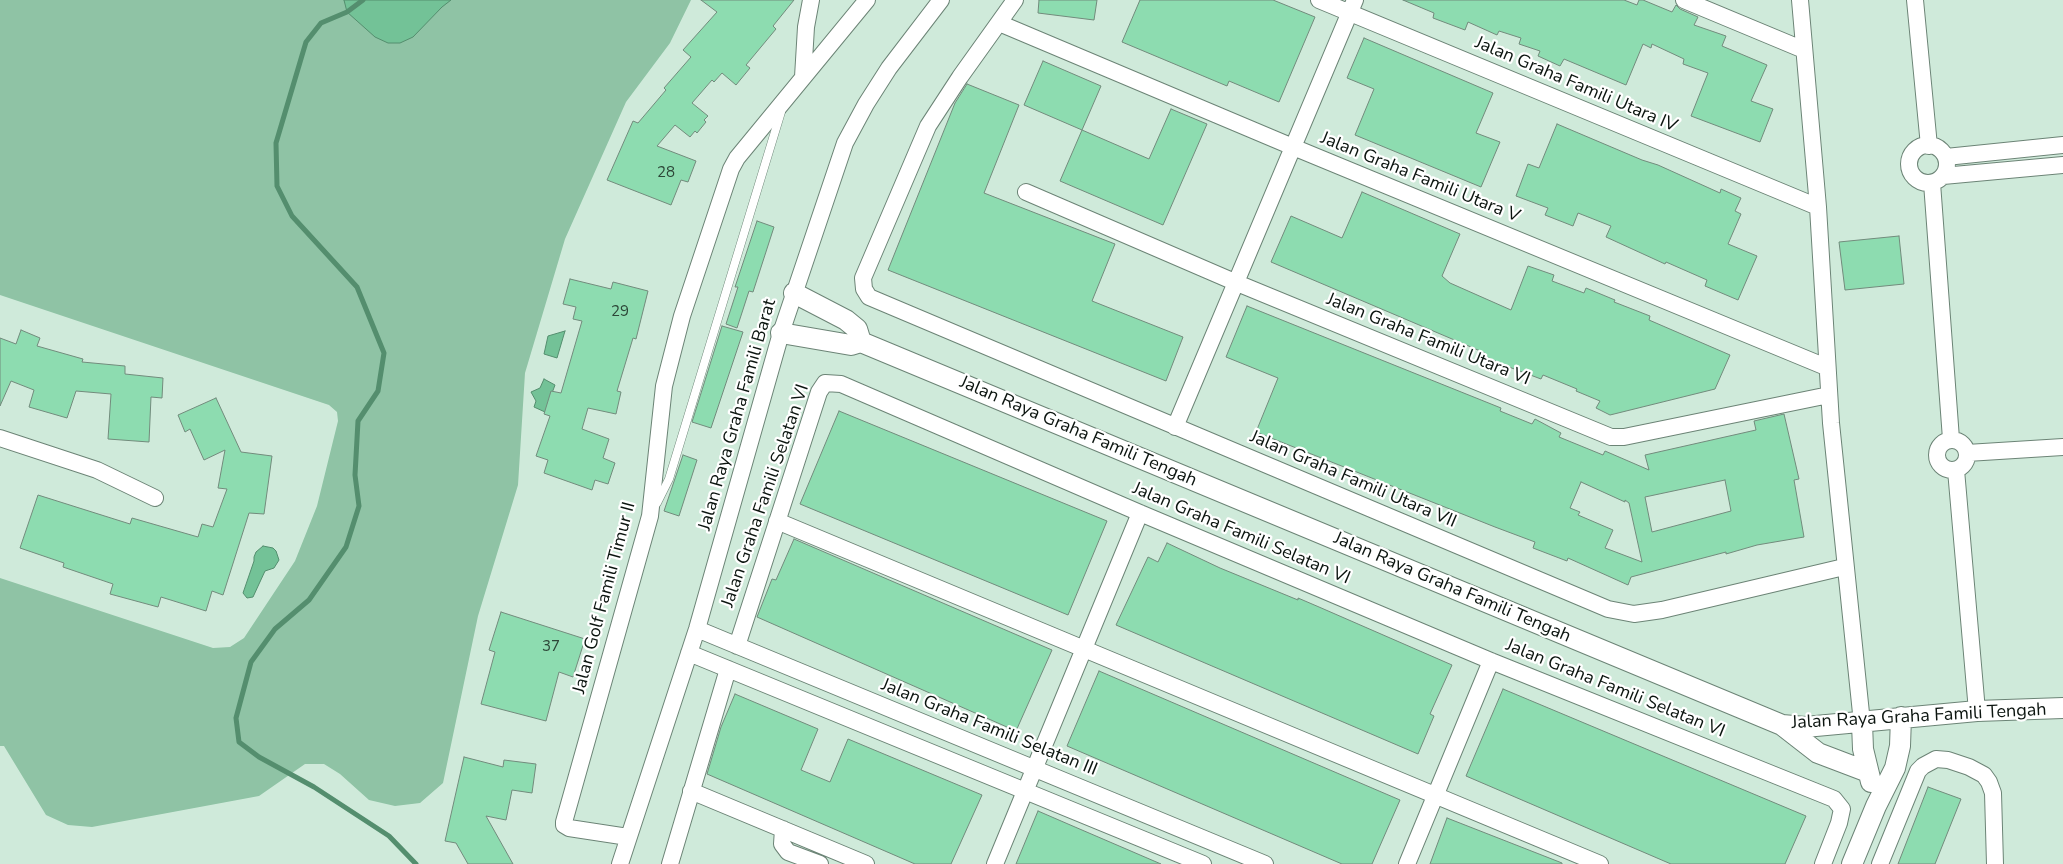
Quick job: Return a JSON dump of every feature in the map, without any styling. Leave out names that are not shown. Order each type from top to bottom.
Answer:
[{"type":"street","points":[[803,77],[806,27],[812,0]]},
{"type":"street","name":"Jalan Golf Famili Timur II","points":[[628,837],[569,828],[564,825],[564,822],[650,516],[664,386],[685,307],[731,169],[747,144],[867,0]]},
{"type":"street","name":"Jalan Raya Graha Famili Barat","points":[[620,864],[697,629],[781,333],[845,143],[866,104],[889,68],[941,0]]},
{"type":"street","points":[[999,23],[1015,0]]},
{"type":"street","name":"Jalan Graha Famili Utara IV","points":[[1319,0],[1353,7],[1818,207]]},
{"type":"street","points":[[1684,0],[1804,50]]},
{"type":"street","points":[[1800,0],[1818,207],[1826,367],[1844,567],[1862,723],[1863,749],[1876,806]]},
{"type":"street","points":[[1915,0],[1929,146]]},
{"type":"street","points":[[1174,427],[1353,7]]},
{"type":"street","name":"Jalan Graha Famili Utara V","points":[[999,23],[1293,147],[1826,367]]},
{"type":"street","name":"Jalan Graha Famili Utara VII","points":[[999,23],[928,126],[863,278],[864,289],[869,297],[1608,609],[1634,614],[1662,610],[1844,567]]},
{"type":"street","points":[[1946,157],[2063,145]]},
{"type":"street","points":[[1952,439],[1938,180],[1947,164],[1946,157],[1936,147],[1929,146],[1921,147],[1914,151],[1910,158],[1909,166],[1912,174],[1917,180],[1924,183],[1938,180],[2063,165]]},
{"type":"street","name":"Jalan Graha Famili Utara VI","points":[[1026,192],[1236,284],[1611,437],[1624,437],[1829,395]]},
{"type":"street","points":[[794,293],[846,320],[857,329],[861,342]]},
{"type":"street","name":"Jalan Raya Graha Famili Tengah","points":[[781,333],[851,345],[861,342],[1782,725],[1806,727],[1977,711],[2063,708]]},
{"type":"street","name":"Jalan Graha Famili Selatan VI","points":[[737,646],[819,392],[825,383],[841,384],[1491,661],[1834,798],[1842,809],[1840,823],[1823,864]]},
{"type":"street","points":[[0,438],[97,470],[155,498]]},
{"type":"street","points":[[1952,439],[1962,444],[1967,453],[1964,464],[1956,470],[1943,468],[1936,457],[1940,445],[1952,439]]},
{"type":"street","points":[[1967,453],[2063,447]]},
{"type":"street","points":[[1956,470],[1977,711]]},
{"type":"street","points":[[995,864],[1140,513]]},
{"type":"street","points":[[777,521],[1600,864]]},
{"type":"street","name":"Jalan Graha Famili Selatan III","points":[[697,629],[1265,864]]},
{"type":"street","points":[[689,653],[1203,864]]},
{"type":"street","points":[[1407,864],[1491,661]]},
{"type":"street","points":[[670,864],[728,669]]},
{"type":"street","points":[[1852,864],[1898,758],[1901,717]]},
{"type":"street","points":[[1782,725],[1818,753],[1868,772]]},
{"type":"street","points":[[1880,864],[1918,772],[1923,766],[1936,759],[1948,760],[1969,767],[1984,775],[1989,782],[1993,793],[1995,864]]},
{"type":"street","points":[[691,791],[866,864]]},
{"type":"street","points":[[783,829],[782,844],[788,852],[820,864]]},
{"type":"lane","points":[[650,516],[669,479],[786,98]]},
{"type":"shaded area","points":[[0,0],[691,0],[670,43],[626,102],[565,239],[525,373],[518,485],[478,616],[443,783],[420,803],[395,806],[369,800],[340,774],[324,764],[305,764],[259,796],[92,827],[68,825],[46,815],[4,746],[0,746],[0,578],[213,648],[230,647],[244,638],[295,561],[317,506],[338,421],[337,412],[329,405],[0,295]]},
{"type":"shaded area","points":[[344,0],[451,0],[413,37],[400,43],[388,43],[375,37],[347,12]]},
{"type":"shaded area","points":[[565,331],[557,358],[544,354],[548,336]]},
{"type":"shaded area","points":[[544,379],[555,385],[545,412],[534,407],[536,401],[531,392],[540,388]]},
{"type":"shaded area","points":[[263,546],[273,548],[279,560],[274,568],[265,571],[253,597],[247,598],[243,593],[254,557],[256,552]]},
{"type":"building","points":[[701,0],[794,0],[773,26],[776,29],[746,65],[750,68],[736,85],[722,73],[714,82],[712,80],[692,103],[708,116],[704,120],[706,122],[697,133],[695,131],[690,137],[675,125],[657,146],[696,161],[688,182],[681,180],[671,205],[607,180],[633,121],[638,123],[666,90],[664,88],[691,57],[683,50],[717,12]]},
{"type":"building","points":[[1039,0],[1097,0],[1094,20],[1038,13]]},
{"type":"building","points":[[1140,0],[1273,0],[1315,17],[1279,102],[1229,81],[1227,86],[1122,42]]},
{"type":"building","points":[[1403,0],[1624,0],[1637,5],[1639,0],[1643,0],[1672,12],[1676,5],[1680,9],[1698,17],[1694,25],[1726,36],[1722,46],[1767,65],[1751,101],[1773,109],[1760,142],[1691,116],[1708,73],[1683,64],[1684,59],[1652,44],[1651,48],[1643,44],[1626,85],[1564,59],[1560,66],[1538,56],[1540,51],[1519,44],[1521,38],[1499,31],[1497,35],[1468,22],[1465,30],[1433,18],[1434,13]]},
{"type":"building","points":[[1364,38],[1493,93],[1476,133],[1500,142],[1481,187],[1355,135],[1374,89],[1347,78]]},
{"type":"building","points":[[1043,61],[1101,86],[1082,130],[1024,105]]},
{"type":"building","points":[[967,84],[1019,105],[984,193],[1115,244],[1092,301],[1183,337],[1166,381],[888,270],[955,103]]},
{"type":"building","points":[[1171,109],[1207,124],[1163,225],[1060,181],[1082,130],[1149,159]]},
{"type":"building","points":[[1557,124],[1658,165],[1720,193],[1721,189],[1741,198],[1735,211],[1741,214],[1728,244],[1757,256],[1738,300],[1705,286],[1707,280],[1666,262],[1665,264],[1606,237],[1611,226],[1578,213],[1573,226],[1545,215],[1548,208],[1516,196],[1528,164],[1539,168]]},
{"type":"building","points":[[1362,192],[1460,234],[1442,276],[1450,283],[1511,310],[1528,266],[1554,275],[1552,281],[1584,293],[1586,288],[1615,300],[1614,302],[1650,316],[1649,320],[1730,355],[1715,389],[1610,415],[1596,408],[1600,401],[1576,391],[1577,389],[1543,375],[1541,379],[1509,367],[1484,356],[1485,353],[1271,262],[1291,216],[1342,238]]},
{"type":"building","points":[[757,221],[774,227],[753,292],[749,291],[737,328],[726,324],[738,287],[735,287]]},
{"type":"building","points":[[1899,236],[1904,284],[1845,290],[1839,242]]},
{"type":"building","points":[[570,279],[611,289],[613,282],[648,291],[636,339],[633,338],[617,391],[621,392],[616,414],[588,408],[582,429],[609,439],[603,458],[615,463],[608,484],[595,480],[592,490],[544,473],[548,460],[536,456],[550,416],[544,414],[551,391],[561,393],[582,321],[573,319],[576,307],[563,304]]},
{"type":"building","points":[[1247,306],[1501,408],[1500,411],[1532,424],[1535,419],[1561,433],[1559,437],[1603,455],[1605,451],[1649,470],[1645,455],[1756,430],[1754,421],[1784,414],[1799,479],[1794,480],[1804,537],[1757,545],[1726,554],[1726,552],[1631,577],[1628,585],[1568,558],[1567,561],[1533,548],[1535,542],[1256,432],[1278,378],[1226,357]],"holes":[[[1725,480],[1731,511],[1652,532],[1645,497]],[[1581,482],[1629,503],[1642,562],[1605,548],[1613,530],[1578,515],[1580,512],[1570,508]]]},
{"type":"building","points":[[722,326],[743,332],[711,428],[692,422]]},
{"type":"building","points":[[21,330],[40,338],[37,346],[83,359],[82,362],[125,366],[125,374],[163,378],[162,398],[151,397],[149,442],[108,439],[111,394],[76,391],[67,418],[29,407],[34,390],[11,381],[0,406],[0,338],[16,344]]},
{"type":"building","points":[[216,398],[241,452],[272,456],[264,514],[249,513],[223,595],[212,591],[206,611],[161,597],[158,607],[110,594],[113,584],[63,567],[64,563],[20,548],[38,495],[130,524],[132,518],[198,537],[202,524],[213,527],[227,489],[218,488],[225,450],[204,460],[190,429],[185,432],[178,415]]},
{"type":"building","points":[[839,411],[1107,521],[1068,615],[800,504]]},
{"type":"building","points":[[683,455],[697,460],[679,516],[664,511]]},
{"type":"building","points":[[794,539],[1052,650],[1016,731],[757,617],[772,579],[776,580]]},
{"type":"building","points":[[1167,543],[1220,568],[1298,600],[1298,598],[1452,665],[1430,714],[1434,716],[1418,754],[1116,625],[1148,557],[1158,562]]},
{"type":"building","points":[[501,612],[585,639],[573,677],[559,672],[546,721],[481,704],[495,652],[489,650]]},
{"type":"building","points":[[1099,671],[1400,800],[1372,864],[1342,864],[1067,746]]},
{"type":"building","points":[[1503,689],[1806,816],[1785,864],[1671,864],[1466,776]]},
{"type":"building","points":[[735,694],[818,729],[801,770],[830,782],[848,739],[982,795],[951,864],[915,864],[707,774],[721,727]]},
{"type":"building","points":[[464,757],[503,767],[504,760],[536,764],[532,793],[512,790],[506,820],[486,816],[513,864],[468,864],[456,843],[445,841]]},
{"type":"building","points":[[1928,787],[1961,799],[1935,864],[1898,864]]},
{"type":"building","points":[[1038,811],[1068,824],[1161,864],[1016,864]]},
{"type":"building","points":[[1447,818],[1562,863],[1562,864],[1430,864]]},
{"type":"waterway","points":[[363,0],[347,12],[321,23],[306,42],[276,143],[277,186],[292,216],[357,287],[384,353],[378,391],[358,421],[355,475],[359,506],[346,547],[309,600],[275,629],[251,662],[236,718],[239,742],[259,757],[314,787],[389,836],[416,864]]}]
